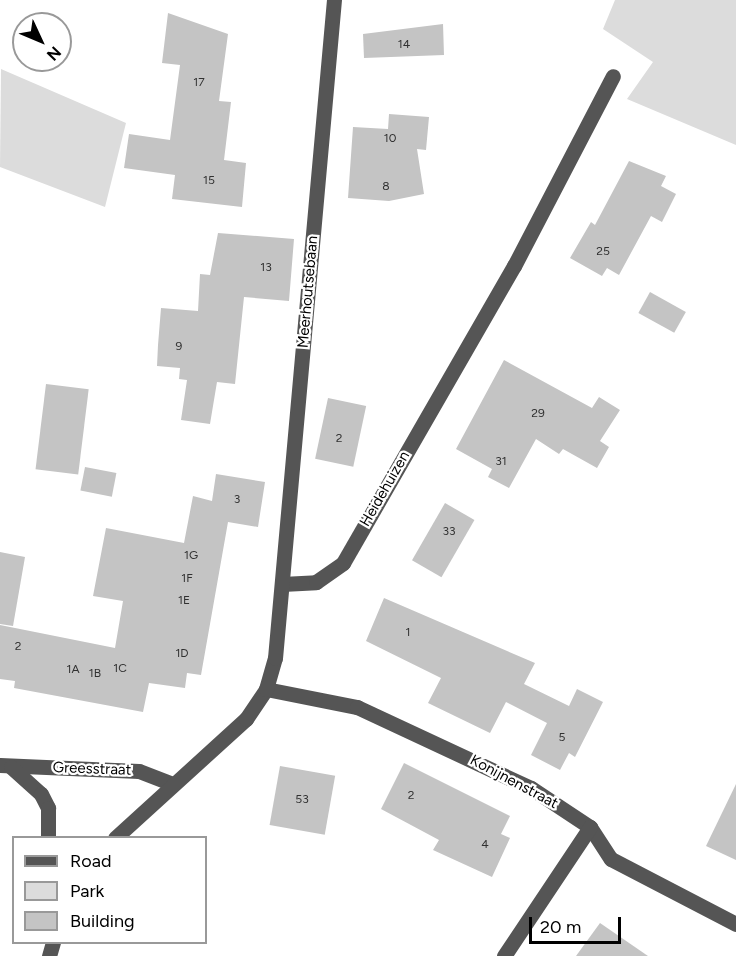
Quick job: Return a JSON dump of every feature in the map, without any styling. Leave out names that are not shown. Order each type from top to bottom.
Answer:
[{"type":"street","name":"Meerhoutsebaan","points":[[282,584],[334,0]]},
{"type":"street","name":"Heidehuizen","points":[[282,584],[316,582],[332,574],[343,563],[514,266],[613,76]]},
{"type":"street","points":[[116,836],[171,783],[246,719],[266,689],[275,658],[282,584]]},
{"type":"street","name":"Konijnenstraat","points":[[266,689],[357,707],[391,720],[531,788],[590,827],[611,859],[736,924]]},
{"type":"street","name":"Greesstraat","points":[[6,766],[139,771],[171,783]]},
{"type":"street","name":"Greesstraat","points":[[6,766],[41,794],[48,808],[48,836]]},
{"type":"street","points":[[504,956],[590,827]]},
{"type":"green space","points":[[615,0],[736,0],[736,145],[627,99],[653,62],[603,29]]},
{"type":"green space","points":[[1,69],[126,123],[105,207],[0,167]]},
{"type":"building","points":[[168,13],[228,34],[219,101],[231,102],[224,160],[246,163],[242,207],[172,199],[175,175],[124,168],[129,134],[170,140],[180,65],[162,63]]},
{"type":"building","points":[[443,24],[444,55],[364,58],[363,34]]},
{"type":"building","points":[[389,114],[429,117],[426,150],[417,149],[424,194],[389,201],[348,198],[353,127],[388,129]]},
{"type":"building","points":[[629,161],[666,176],[661,186],[676,194],[662,222],[651,216],[619,275],[607,268],[602,276],[570,258],[591,222],[595,225]]},
{"type":"building","points":[[218,233],[294,239],[289,301],[244,297],[235,384],[217,382],[210,424],[181,420],[187,380],[179,379],[180,368],[157,366],[161,308],[198,311],[200,274],[210,275]]},
{"type":"building","points":[[650,292],[686,312],[674,333],[638,313]]},
{"type":"building","points":[[504,360],[592,408],[599,397],[620,410],[600,441],[609,447],[597,468],[563,449],[559,454],[536,439],[509,488],[488,477],[492,469],[456,449]]},
{"type":"building","points":[[46,384],[89,389],[78,475],[36,469]]},
{"type":"building","points":[[328,398],[366,406],[353,467],[315,459]]},
{"type":"building","points":[[85,467],[116,473],[112,497],[80,491]]},
{"type":"building","points":[[216,474],[265,482],[258,527],[228,522],[201,675],[187,673],[185,688],[149,683],[143,712],[14,688],[15,681],[0,679],[0,625],[115,648],[123,601],[93,596],[106,528],[184,543],[193,496],[212,501]]},
{"type":"building","points":[[445,503],[474,520],[441,577],[412,560]]},
{"type":"building","points":[[0,552],[25,557],[13,626],[0,624]]},
{"type":"building","points":[[384,598],[535,663],[524,684],[569,706],[577,689],[603,702],[575,757],[569,753],[560,770],[531,755],[547,723],[506,702],[490,733],[428,703],[441,678],[366,641]]},
{"type":"building","points":[[404,763],[510,816],[501,834],[510,838],[492,877],[433,850],[439,840],[381,809]]},
{"type":"building","points":[[280,766],[335,776],[325,835],[270,825]]},
{"type":"building","points":[[736,784],[736,860],[706,846]]},
{"type":"building","points":[[600,923],[648,956],[576,956]]}]
